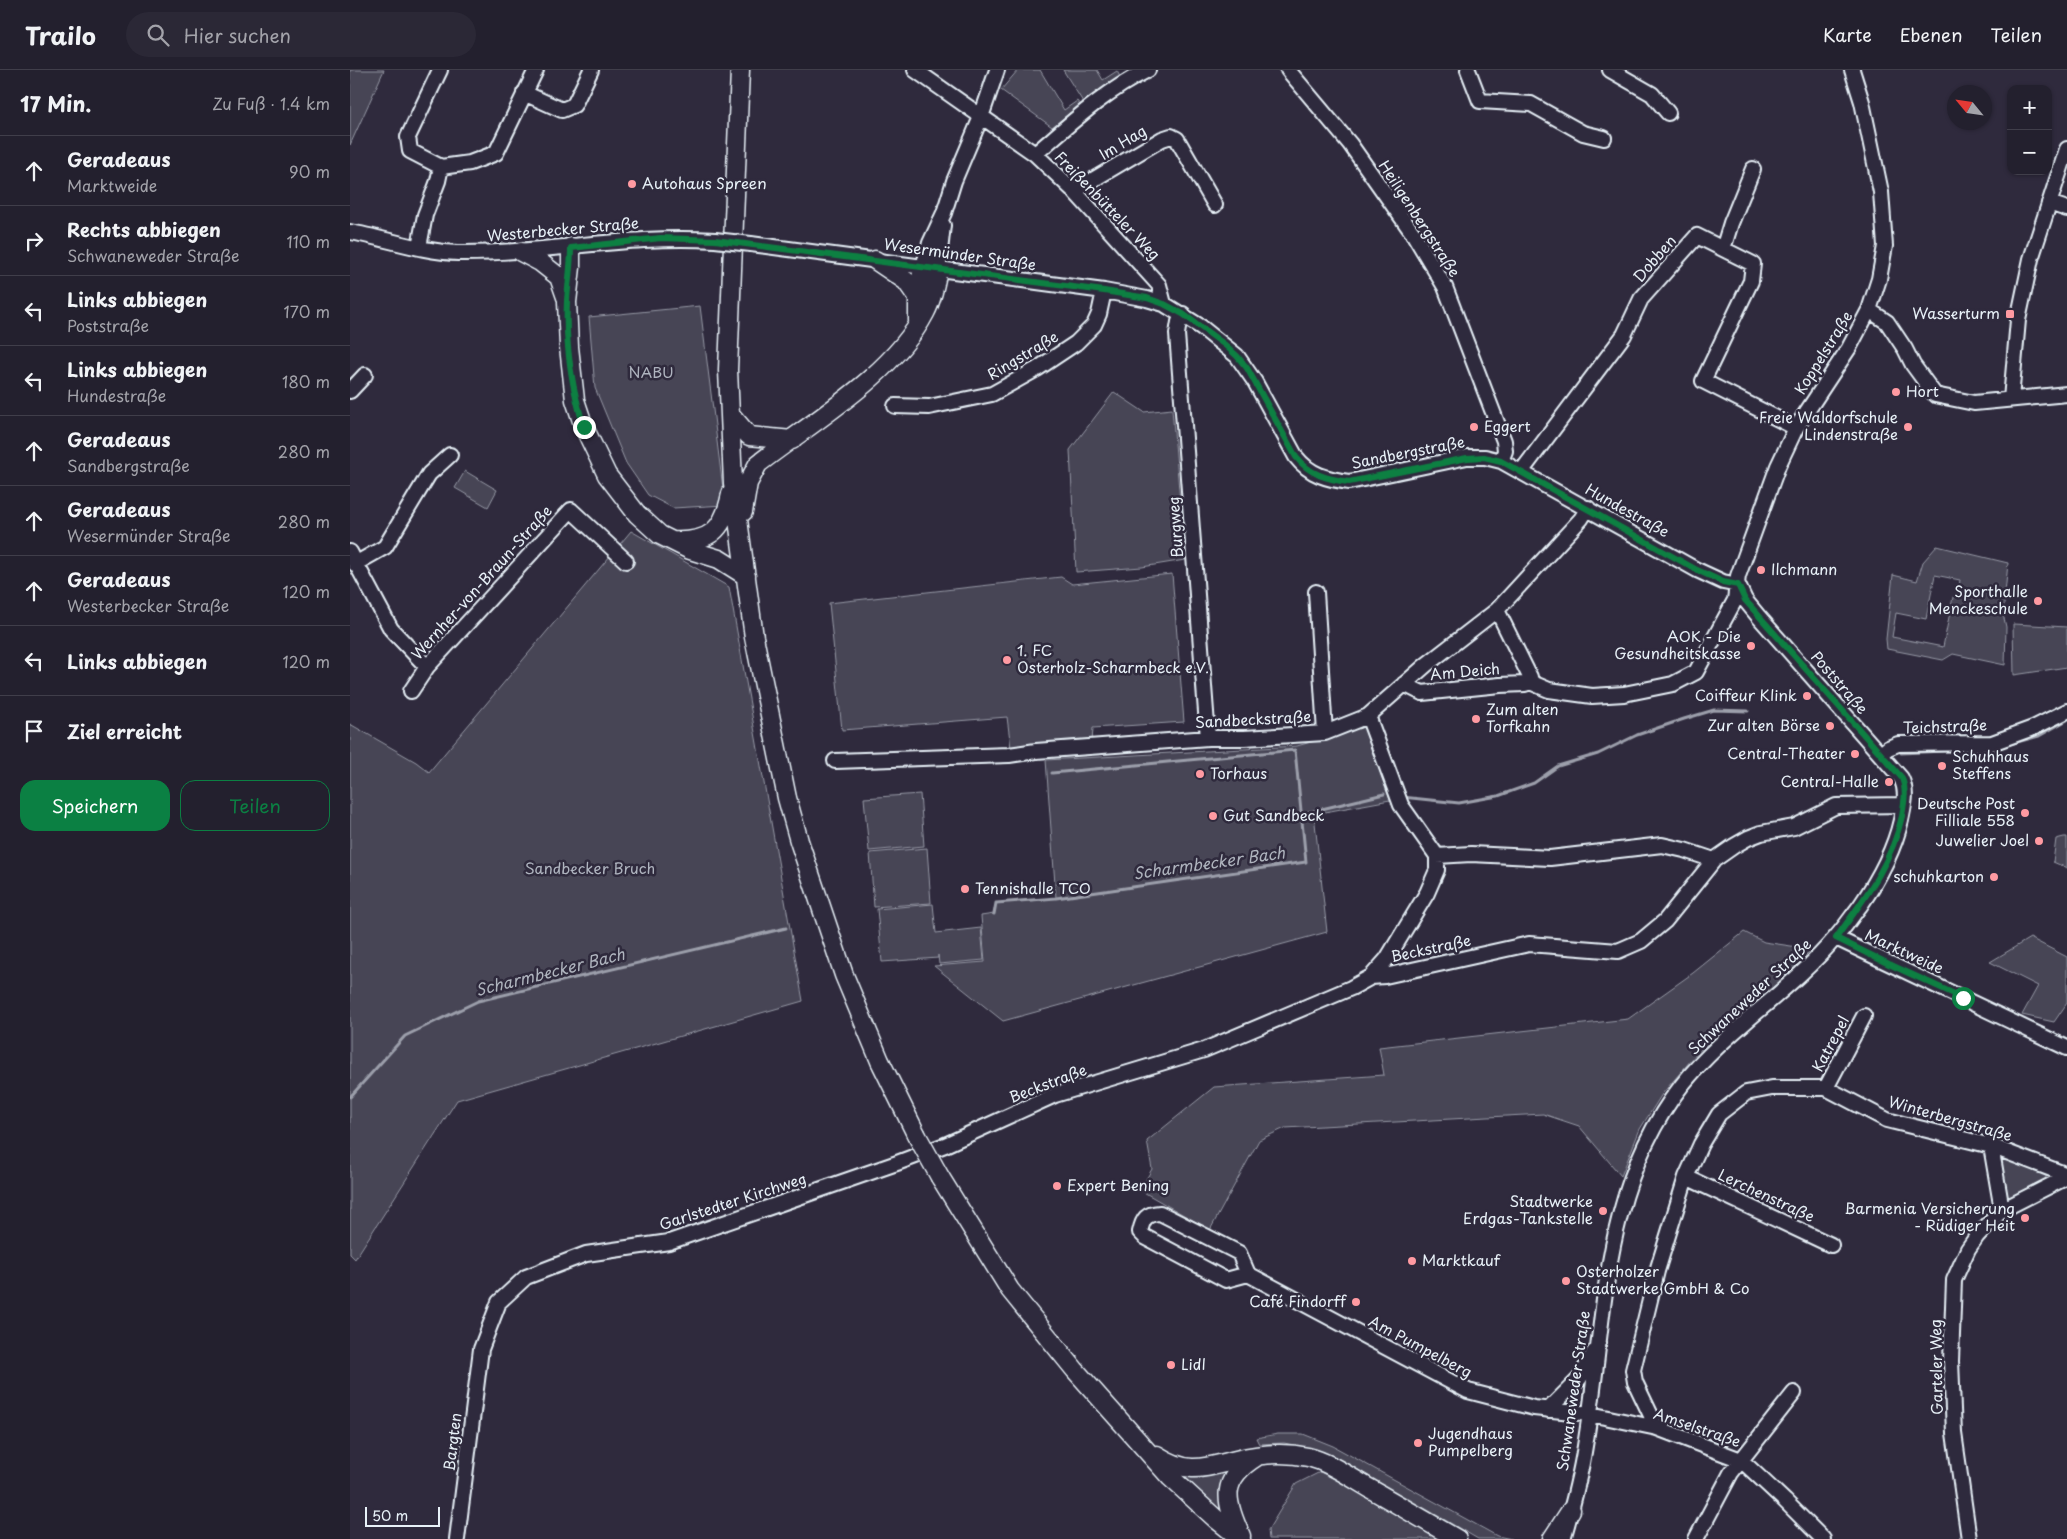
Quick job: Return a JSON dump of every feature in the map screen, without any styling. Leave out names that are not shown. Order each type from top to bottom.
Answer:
[{"type":"main road","points":[[740,70],[728,370],[733,483],[754,637],[787,798],[798,841],[844,975],[887,1076],[940,1177],[1010,1290],[1075,1370],[1170,1477],[1216,1519],[1242,1539]]},
{"type":"main road","points":[[566,248],[557,268],[567,302]]},
{"type":"main road","points":[[566,248],[571,267],[567,302],[569,348],[575,400],[584,427],[607,475],[623,498],[651,528],[690,550],[719,558],[746,576]]},
{"type":"main road","points":[[521,252],[540,262],[559,277]]},
{"type":"main road","points":[[875,260],[906,281],[918,298]]},
{"type":"main road","points":[[918,325],[918,298],[931,268]]},
{"type":"main road","points":[[740,532],[745,495],[752,474],[758,464],[792,440],[868,380],[897,354],[910,338],[928,306],[931,268]]},
{"type":"main road","points":[[731,415],[750,436],[792,440]]},
{"type":"main road","points":[[671,541],[684,542],[701,538],[716,530],[724,520],[733,483]]},
{"type":"main road","points":[[1138,1442],[1175,1466],[1189,1469],[1205,1469],[1238,1459],[1277,1454],[1308,1457],[1337,1469],[1457,1539]]},
{"type":"main road","points":[[1242,1539],[1230,1512],[1228,1491],[1232,1478],[1243,1465],[1258,1456]]},
{"type":"main road","points":[[1552,1539],[1571,1510]]},
{"type":"street","points":[[440,70],[408,137],[410,150],[441,167],[470,164],[496,152],[536,70]]},
{"type":"street","points":[[524,94],[562,110],[574,105],[591,70]]},
{"type":"street","name":"Freißenbütteler Weg","points":[[915,70],[1034,154],[1074,191],[1159,285],[1164,304]]},
{"type":"street","points":[[931,268],[930,243],[944,213],[954,181],[981,117],[997,70]]},
{"type":"street","points":[[1034,154],[1085,110],[1125,82],[1148,70]]},
{"type":"street","name":"Heiligenbergstraße","points":[[1288,70],[1350,144],[1414,235],[1445,287],[1504,440],[1505,451],[1501,461]]},
{"type":"street","points":[[1468,70],[1480,101],[1531,104],[1583,133],[1604,138]]},
{"type":"street","points":[[1610,70],[1652,94],[1668,113]]},
{"type":"street","name":"Koppelstraße","points":[[1738,585],[1738,576],[1778,466],[1796,428],[1849,348],[1870,310],[1879,279],[1885,246],[1881,192],[1876,160],[1852,70]]},
{"type":"street","name":"Im Hag","points":[[1074,191],[1170,136],[1177,139],[1215,204]]},
{"type":"street","points":[[2010,399],[2018,320],[2031,259],[2067,149]]},
{"type":"street","points":[[419,247],[425,215],[441,167]]},
{"type":"street","points":[[1723,249],[1731,223],[1753,170]]},
{"type":"street","points":[[2049,203],[2067,209]]},
{"type":"street","name":"Westerbecker Straße","points":[[350,232],[419,247],[455,252],[521,252],[661,238],[715,240],[751,244]]},
{"type":"street","name":"Dobben","points":[[1522,472],[1624,335],[1641,299],[1696,236],[1753,264],[1751,281],[1703,381],[1796,428]]},
{"type":"street","name":"Wesermünder Straße","points":[[751,244],[1104,291],[1147,298],[1164,304]]},
{"type":"street","name":"Ringstraße","points":[[895,406],[929,407],[992,394],[1037,369],[1076,343],[1094,325],[1100,314],[1104,291]]},
{"type":"street","name":"Sandbergstraße","points":[[1164,304],[1183,314],[1237,356],[1255,382],[1296,457],[1303,466],[1329,480],[1349,482],[1467,458],[1484,457],[1501,461]]},
{"type":"street","points":[[1870,310],[1887,322],[1913,365],[1935,394],[1974,402],[2067,394]]},
{"type":"street","name":"Burgweg","points":[[1183,314],[1179,322],[1177,334],[1208,738]]},
{"type":"street","points":[[350,391],[364,375]]},
{"type":"street","points":[[428,667],[391,629],[352,558],[385,547],[429,474],[450,455]]},
{"type":"street","name":"Hundestraße","points":[[1501,461],[1697,570],[1723,582],[1738,585]]},
{"type":"street","name":"Sandbeckstraße","points":[[835,760],[1009,755],[1036,751],[1208,738],[1244,738],[1324,733],[1368,716],[1404,684],[1498,610],[1581,519],[1588,508]]},
{"type":"street","name":"Wernher-von-Braun-Straße","points":[[411,691],[428,667],[570,510],[626,560]]},
{"type":"street","name":"Am Deich","points":[[1404,684],[1422,693],[1530,682],[1549,690],[1592,696],[1624,694],[1673,684],[1696,672],[1735,600],[1738,585]]},
{"type":"street","name":"Poststraße","points":[[1738,585],[1745,600],[1902,778],[1906,788],[1904,806]]},
{"type":"street","points":[[1316,592],[1324,733]]},
{"type":"street","name":"Am Deich","points":[[1498,610],[1530,677],[1530,682]]},
{"type":"street","name":"Teichstraße","points":[[1881,754],[1888,748],[1898,744],[1992,743],[2032,728],[2067,711]]},
{"type":"street","points":[[1368,716],[1401,805],[1437,856],[1437,870],[1427,893],[1387,959],[1371,977]]},
{"type":"street","name":"Beckstraße","points":[[945,1145],[1055,1095],[1204,1050],[1351,988],[1371,977],[1385,976],[1529,944],[1618,951],[1641,941],[1665,921],[1714,860],[1748,838],[1761,833],[1794,827],[1836,806],[1904,806]]},
{"type":"street","name":"Schwaneweder Straße","points":[[1563,1539],[1580,1476],[1590,1414],[1609,1263],[1625,1197],[1643,1151],[1662,1114],[1683,1084],[1723,1041],[1795,978],[1836,938],[1871,890],[1889,856],[1899,828],[1904,806]]},
{"type":"street","points":[[1437,856],[1471,854],[1550,858],[1662,845],[1714,860]]},
{"type":"street","name":"Marktweide","points":[[1836,938],[2067,1048]]},
{"type":"street","name":"Katrepel","points":[[1826,1088],[1864,1016]]},
{"type":"street","points":[[1657,1428],[1634,1382],[1633,1370],[1657,1271],[1686,1177],[1701,1144],[1719,1114],[1746,1093],[1772,1088],[1826,1088]]},
{"type":"street","name":"Winterbergstraße","points":[[1826,1088],[1886,1120],[1991,1146],[2067,1176]]},
{"type":"street","name":"Garlstedter Kirchweg","points":[[481,1349],[499,1302],[526,1277],[586,1254],[670,1242],[945,1145]]},
{"type":"street","points":[[1991,1146],[2002,1210]]},
{"type":"street","name":"Garteler Weg","points":[[1969,1539],[1954,1433],[1952,1361],[1954,1280],[1968,1249],[1977,1236],[2002,1210],[2067,1176]]},
{"type":"street","name":"Lerchenstraße","points":[[1686,1177],[1831,1245]]},
{"type":"street","points":[[1160,1213],[1222,1244],[1238,1253],[1248,1274],[1226,1280],[1145,1236],[1140,1232],[1142,1220],[1149,1214],[1160,1213]]},
{"type":"street","name":"Am Pumpelberg","points":[[1248,1274],[1468,1390],[1505,1402],[1548,1410],[1590,1414]]},
{"type":"street","points":[[1548,1410],[1580,1378],[1597,1347]]},
{"type":"street","name":"Bargten","points":[[457,1539],[481,1349]]},
{"type":"street","points":[[1696,1539],[1730,1473],[1794,1393]]},
{"type":"street","name":"Amselstraße","points":[[1590,1414],[1657,1428],[1741,1460],[1823,1539]]},
{"type":"green space","points":[[350,70],[384,70],[350,145]]},
{"type":"green space","points":[[1018,70],[1040,70],[1064,110],[1077,101],[1080,105],[1052,127],[1001,90]]},
{"type":"green space","points":[[1063,70],[1097,70],[1103,80],[1117,71],[1120,77],[1083,102]]},
{"type":"green space","name":"NABU","points":[[700,306],[725,505],[673,508],[648,495],[626,463],[595,388],[589,317]]},
{"type":"green space","points":[[1114,392],[1144,412],[1172,409],[1185,560],[1142,567],[1076,572],[1070,450]]},
{"type":"green space","points":[[465,471],[497,490],[488,507],[455,488]]},
{"type":"green space","name":"Sandbecker Bruch","points":[[631,531],[729,587],[803,1001],[457,1100],[355,1259],[350,1254],[350,724],[416,762],[429,772]]},
{"type":"green space","points":[[1937,546],[2008,563],[2003,614],[2006,627],[2005,665],[1953,654],[1943,660],[1887,649],[1886,639],[1893,575],[1917,581],[1923,562]],"holes":[[[1935,575],[1960,580],[1957,597],[1953,597],[1943,647],[1892,637],[1896,613],[1926,619]]]},
{"type":"green space","name":"1. FC Osterholz-Scharmbeck e.V.","points":[[1172,574],[1184,722],[1093,728],[1092,742],[1011,748],[1007,717],[842,730],[829,603],[1061,577],[1072,584]]},
{"type":"green space","points":[[2013,624],[2067,627],[2067,667],[2014,675]]},
{"type":"green space","points":[[1364,727],[1390,800],[1314,814],[1327,932],[1003,1021],[934,966],[985,962],[981,916],[994,914],[996,903],[1056,898],[1046,760],[1297,746]]},
{"type":"green space","points":[[920,794],[924,846],[869,851],[864,798]]},
{"type":"green space","points":[[2067,837],[2067,868],[2053,862],[2056,839]]},
{"type":"green space","points":[[927,848],[931,903],[874,907],[870,853]]},
{"type":"green space","points":[[933,904],[936,933],[981,928],[984,960],[939,964],[938,955],[938,958],[882,962],[877,909]]},
{"type":"green space","points":[[1744,932],[1764,942],[1811,949],[1793,971],[1698,1052],[1662,1094],[1640,1129],[1621,1176],[1579,1126],[1543,1114],[1285,1128],[1259,1140],[1210,1230],[1140,1190],[1152,1169],[1147,1141],[1214,1087],[1384,1075],[1379,1047],[1628,1019],[1693,973]]},
{"type":"green space","points":[[2030,938],[2067,957],[2067,1003],[2054,1022],[2022,1015],[2038,986],[1990,962]]},
{"type":"green space","points":[[2001,1155],[2046,1172],[2046,1179],[2006,1202]]},
{"type":"green space","points":[[1278,1434],[1303,1434],[1333,1446],[1497,1536],[1512,1539],[1478,1539],[1348,1464],[1315,1449],[1284,1443],[1259,1444],[1256,1438]]},
{"type":"green space","points":[[1230,1465],[1222,1512],[1184,1474]]},
{"type":"green space","points":[[1320,1472],[1347,1485],[1439,1539],[1269,1539],[1268,1530],[1296,1484]]},
{"type":"waterway","name":"Scharmbecker Bach","points":[[1402,797],[1459,803],[1498,796],[1534,783],[1558,766],[1598,754],[1637,735],[1684,719],[1714,710],[1748,711]]},
{"type":"waterway","name":"Scharmbecker Bach","points":[[2006,745],[2039,736],[2067,720]]},
{"type":"waterway","name":"Scharmbecker Bach","points":[[994,914],[996,903],[1056,898],[1306,862],[1295,750],[1052,773]]},
{"type":"waterway","name":"Scharmbecker Bach","points":[[1901,753],[1965,750]]},
{"type":"waterway","name":"Scharmbecker Bach","points":[[1301,814],[1384,794]]},
{"type":"waterway","name":"Scharmbecker Bach","points":[[350,1097],[405,1036],[478,1001],[786,928]]},
{"type":"place","name":"Autohaus Spreen","points":[[632,184]]},
{"type":"place","name":"Wasserturm","points":[[2010,314]]},
{"type":"place","name":"Hort","points":[[1896,392]]},
{"type":"place","name":"Eggert","points":[[1474,427]]},
{"type":"place","name":"Freie Waldorfschule Lindenstraße","points":[[1908,427]]},
{"type":"place","name":"Ilchmann","points":[[1761,570]]},
{"type":"place","name":"Sporthalle Menckeschule","points":[[2038,601]]},
{"type":"place","name":"AOK - Die Gesundheitskasse","points":[[1751,646]]},
{"type":"place","name":"1. FC Osterholz-Scharmbeck e.V.","points":[[1007,660]]},
{"type":"place","name":"Coiffeur Klink","points":[[1807,696]]},
{"type":"place","name":"Zum alten Torfkahn","points":[[1476,719]]},
{"type":"place","name":"Zur alten Börse","points":[[1830,726]]},
{"type":"place","name":"Central-Theater","points":[[1855,754]]},
{"type":"place","name":"Schuhhaus Steffens","points":[[1942,766]]},
{"type":"place","name":"Torhaus","points":[[1200,774]]},
{"type":"place","name":"Central-Halle","points":[[1889,782]]},
{"type":"place","name":"Deutsche Post Filliale 558","points":[[2025,813]]},
{"type":"place","name":"Gut Sandbeck","points":[[1213,816]]},
{"type":"place","name":"Juwelier Joel","points":[[2039,841]]},
{"type":"place","name":"schuhkarton","points":[[1994,877]]},
{"type":"place","name":"Tennishalle TCO","points":[[965,889]]},
{"type":"place","name":"Expert Bening","points":[[1057,1186]]},
{"type":"place","name":"Stadtwerke Erdgas-Tankstelle","points":[[1603,1211]]},
{"type":"place","name":"Barmenia Versicherung - Rüdiger Heit","points":[[2025,1218]]},
{"type":"place","name":"Marktkauf","points":[[1412,1261]]},
{"type":"place","name":"Osterholzer Stadtwerke GmbH & Co","points":[[1566,1281]]},
{"type":"place","name":"Café Findorff","points":[[1356,1302]]},
{"type":"place","name":"Lidl","points":[[1171,1365]]},
{"type":"place","name":"Jugendhaus Pumpelberg","points":[[1418,1443]]},
{"type":"route","points":[[584,427],[575,400],[569,348],[567,302],[571,248],[661,238],[715,240],[1104,291],[1147,298],[1164,304],[1201,327],[1237,356],[1247,368],[1296,457],[1303,466],[1312,472],[1329,480],[1349,482],[1467,458],[1484,457],[1501,461],[1615,522],[1697,570],[1723,582],[1738,585],[1745,600],[1902,778],[1906,788],[1899,828],[1889,856],[1871,890],[1836,938],[1963,998]]}]
